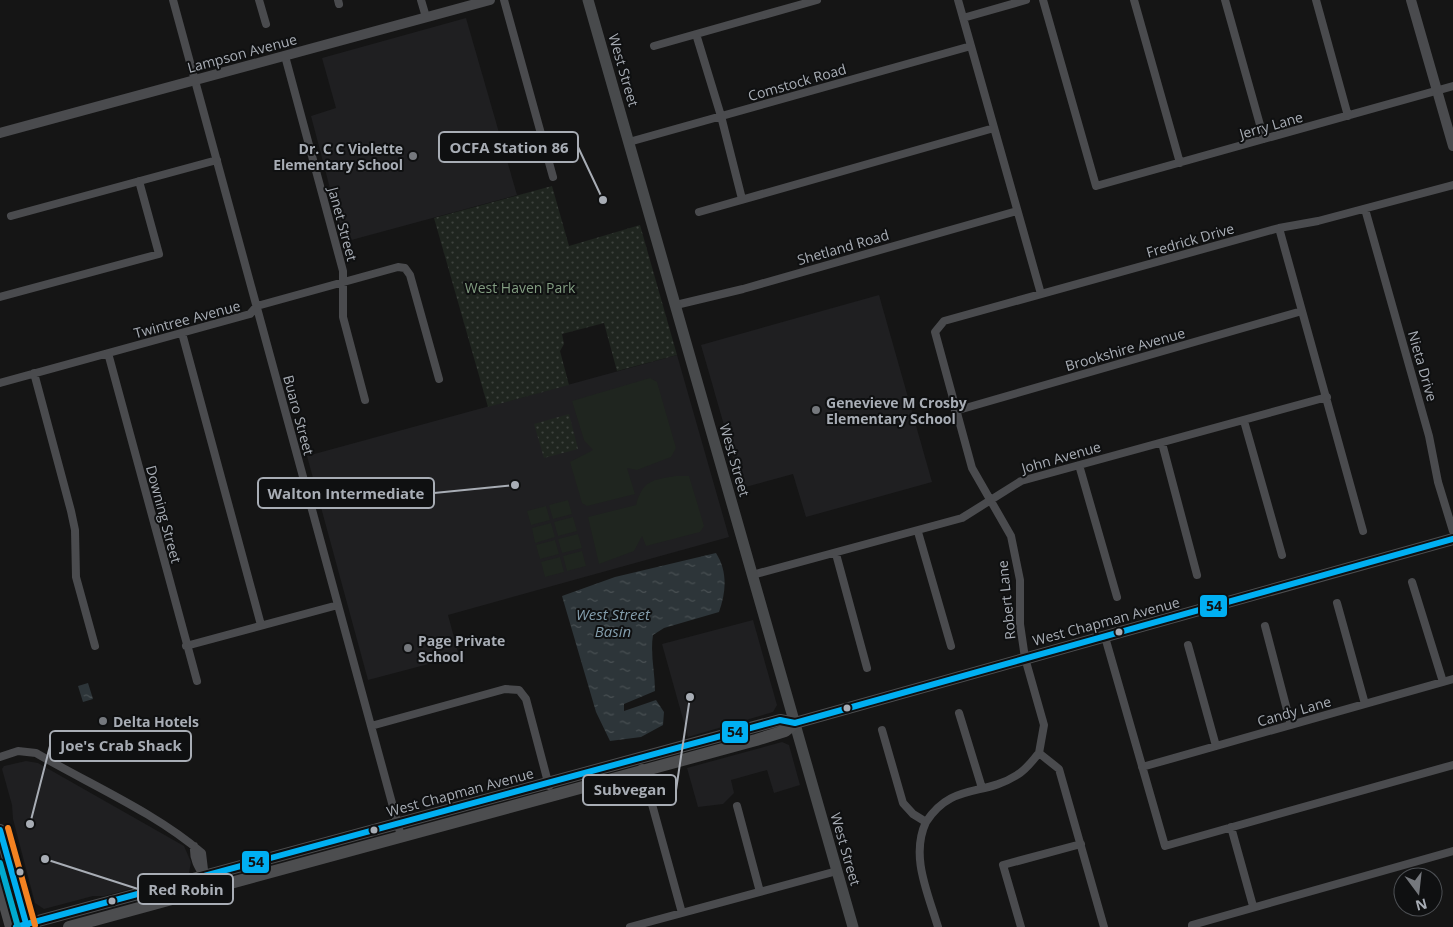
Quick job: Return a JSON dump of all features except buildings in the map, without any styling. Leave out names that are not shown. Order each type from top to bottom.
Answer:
[{"type":"main road","name":"West Street","points":[[588,0],[853,927]]},
{"type":"main road","name":"West Chapman Avenue","points":[[23,926],[206,883],[550,790],[641,765],[780,720],[795,723],[1453,539]]},
{"type":"main road","points":[[0,830],[23,926]]},
{"type":"main road","name":"West Chapman Avenue","points":[[69,927],[206,883]]},
{"type":"main road","points":[[0,887],[11,927]]},
{"type":"street","name":"Buaro Street","points":[[173,0],[400,830]]},
{"type":"street","points":[[259,0],[266,24]]},
{"type":"street","points":[[421,0],[426,18]]},
{"type":"street","name":"Lampson Avenue","points":[[0,133],[490,0]]},
{"type":"street","points":[[504,0],[553,177]]},
{"type":"street","points":[[654,46],[817,0]]},
{"type":"street","points":[[958,0],[1041,294]]},
{"type":"street","points":[[963,18],[1026,0]]},
{"type":"street","name":"Jerry Lane","points":[[1043,0],[1096,186],[1453,86]]},
{"type":"street","points":[[1134,0],[1180,163]]},
{"type":"street","points":[[1225,0],[1264,139]]},
{"type":"street","points":[[1316,0],[1348,116]]},
{"type":"street","points":[[1411,0],[1453,146]]},
{"type":"street","points":[[696,34],[721,116],[742,199]]},
{"type":"street","name":"Comstock Road","points":[[629,142],[971,46]]},
{"type":"street","name":"Janet Street","points":[[284,56],[343,271],[343,317],[365,400]]},
{"type":"street","points":[[699,212],[994,128]]},
{"type":"street","points":[[11,216],[217,160]]},
{"type":"street","points":[[0,297],[160,254],[140,181]]},
{"type":"street","name":"Fredrick Drive","points":[[937,328],[944,321],[1279,228],[1318,222],[1453,185]]},
{"type":"street","name":"Nieta Drive","points":[[1365,209],[1429,436],[1438,482],[1453,531]]},
{"type":"street","name":"Shetland Road","points":[[676,305],[743,289],[1017,211]]},
{"type":"street","points":[[1279,228],[1363,531]]},
{"type":"street","name":"Twintree Avenue","points":[[0,382],[250,314],[257,306],[398,267],[405,268],[410,274],[439,379]]},
{"type":"street","name":"Brookshire Avenue","points":[[955,410],[1302,312]]},
{"type":"street","name":"Robert Lane","points":[[937,328],[935,337],[972,468],[1010,536],[1020,580],[1020,624],[1025,658],[1044,725],[1039,753]]},
{"type":"street","points":[[182,333],[261,625]]},
{"type":"street","name":"Downing Street","points":[[108,353],[197,681]]},
{"type":"street","points":[[34,373],[71,511],[75,530],[76,577],[95,646]]},
{"type":"street","name":"John Avenue","points":[[752,575],[918,532],[962,518],[1021,481],[1326,397]]},
{"type":"street","points":[[1244,421],[1282,555]]},
{"type":"street","points":[[1162,443],[1197,575]]},
{"type":"street","points":[[1079,465],[1117,598]]},
{"type":"street","points":[[918,532],[951,646]]},
{"type":"street","points":[[836,554],[867,668]]},
{"type":"street","points":[[1412,582],[1443,682]]},
{"type":"street","points":[[1337,603],[1365,704]]},
{"type":"street","points":[[186,646],[338,604]]},
{"type":"street","points":[[1265,626],[1291,725]]},
{"type":"street","points":[[1105,636],[1165,846],[1453,765]]},
{"type":"street","points":[[1188,645],[1216,746]]},
{"type":"street","name":"Candy Lane","points":[[1142,767],[1453,679]]},
{"type":"street","points":[[371,726],[505,689],[521,691],[526,699],[550,790]]},
{"type":"street","points":[[959,713],[982,788]]},
{"type":"street","points":[[882,730],[903,803],[913,814],[926,822]]},
{"type":"street","points":[[0,757],[18,751],[36,753],[166,827],[194,846],[197,865],[206,883]]},
{"type":"street","points":[[938,927],[919,855],[920,837],[926,822],[934,810],[946,799],[1016,776],[1039,753],[1059,769],[1104,927]]},
{"type":"street","points":[[641,765],[682,913]]},
{"type":"street","points":[[737,806],[760,892]]},
{"type":"street","points":[[1231,827],[1253,906]]},
{"type":"street","points":[[1021,927],[1003,865],[1081,844]]},
{"type":"street","points":[[1192,926],[1253,906],[1453,851]]},
{"type":"street","points":[[630,927],[837,871]]},
{"type":"shaded area","name":"Dr. C C Violette Elementary School","points":[[466,18],[517,195],[344,242],[311,116],[336,108],[322,58]]},
{"type":"shaded area","name":"Genevieve M Crosby Elementary School","points":[[879,295],[932,482],[806,517],[793,474],[742,488],[701,345]]},
{"type":"shaded area","points":[[677,355],[729,537],[448,615],[459,656],[368,680],[307,456]]},
{"type":"shaded area","points":[[753,620],[777,705],[773,712],[688,737],[662,644]]},
{"type":"shaded area","points":[[782,742],[789,745],[800,785],[774,793],[767,770],[731,780],[734,793],[723,804],[698,807],[687,768]]},
{"type":"shaded area","points":[[26,761],[38,763],[184,846],[191,862],[189,873],[104,896],[93,896],[44,909],[35,903],[2,769],[4,766]]},
{"type":"green space","name":"West Haven Park","points":[[552,186],[569,246],[640,225],[677,355],[617,371],[604,323],[562,334],[564,344],[560,351],[569,385],[488,407],[434,218]]},
{"type":"green space","points":[[650,378],[657,382],[676,448],[671,457],[637,470],[627,468],[635,494],[587,506],[582,503],[570,462],[593,450],[584,440],[572,401]]},
{"type":"green space","points":[[569,414],[578,449],[544,458],[534,424]]},
{"type":"green space","points":[[676,476],[689,476],[704,526],[700,532],[646,546],[642,536],[634,551],[599,564],[588,517],[636,505],[645,486],[655,480]]},
{"type":"green space","points":[[568,500],[572,514],[553,519],[549,505]]},
{"type":"green space","points":[[546,506],[550,520],[531,525],[527,511]]},
{"type":"green space","points":[[573,517],[577,531],[558,536],[554,522]]},
{"type":"green space","points":[[551,523],[555,537],[535,543],[532,528]]},
{"type":"green space","points":[[578,534],[582,548],[562,553],[558,539]]},
{"type":"green space","points":[[555,540],[559,554],[540,559],[536,545]]},
{"type":"green space","points":[[582,551],[586,566],[567,571],[563,556]]},
{"type":"green space","points":[[560,557],[564,572],[545,577],[541,562]]},
{"type":"water","name":"West Street Basin","points":[[716,553],[723,567],[725,582],[719,612],[664,628],[653,635],[655,691],[624,704],[624,711],[656,700],[664,712],[663,725],[641,737],[610,741],[596,712],[562,596],[615,577]]},
{"type":"water","points":[[88,683],[93,699],[83,702],[78,686]]},
{"type":"transit line","name":"54","points":[[16,927],[780,720],[795,723],[1453,539]]},
{"type":"transit line","points":[[8,828],[35,925]]},
{"type":"transit line","points":[[0,830],[27,927]]},
{"type":"transit line","points":[[0,863],[18,927]]},
{"type":"place","name":"Dr. C C Violette Elementary School","points":[[413,156]]},
{"type":"place","name":"OCFA Station 86","points":[[603,200]]},
{"type":"place","name":"Genevieve M Crosby Elementary School","points":[[816,410]]},
{"type":"place","name":"Walton Intermediate","points":[[515,485]]},
{"type":"place","name":"Page Private School","points":[[408,648]]},
{"type":"place","name":"Subvegan","points":[[690,697]]},
{"type":"place","name":"Delta Hotels","points":[[103,721]]},
{"type":"place","name":"Joe's Crab Shack","points":[[30,824]]},
{"type":"place","name":"Red Robin","points":[[45,859]]}]
